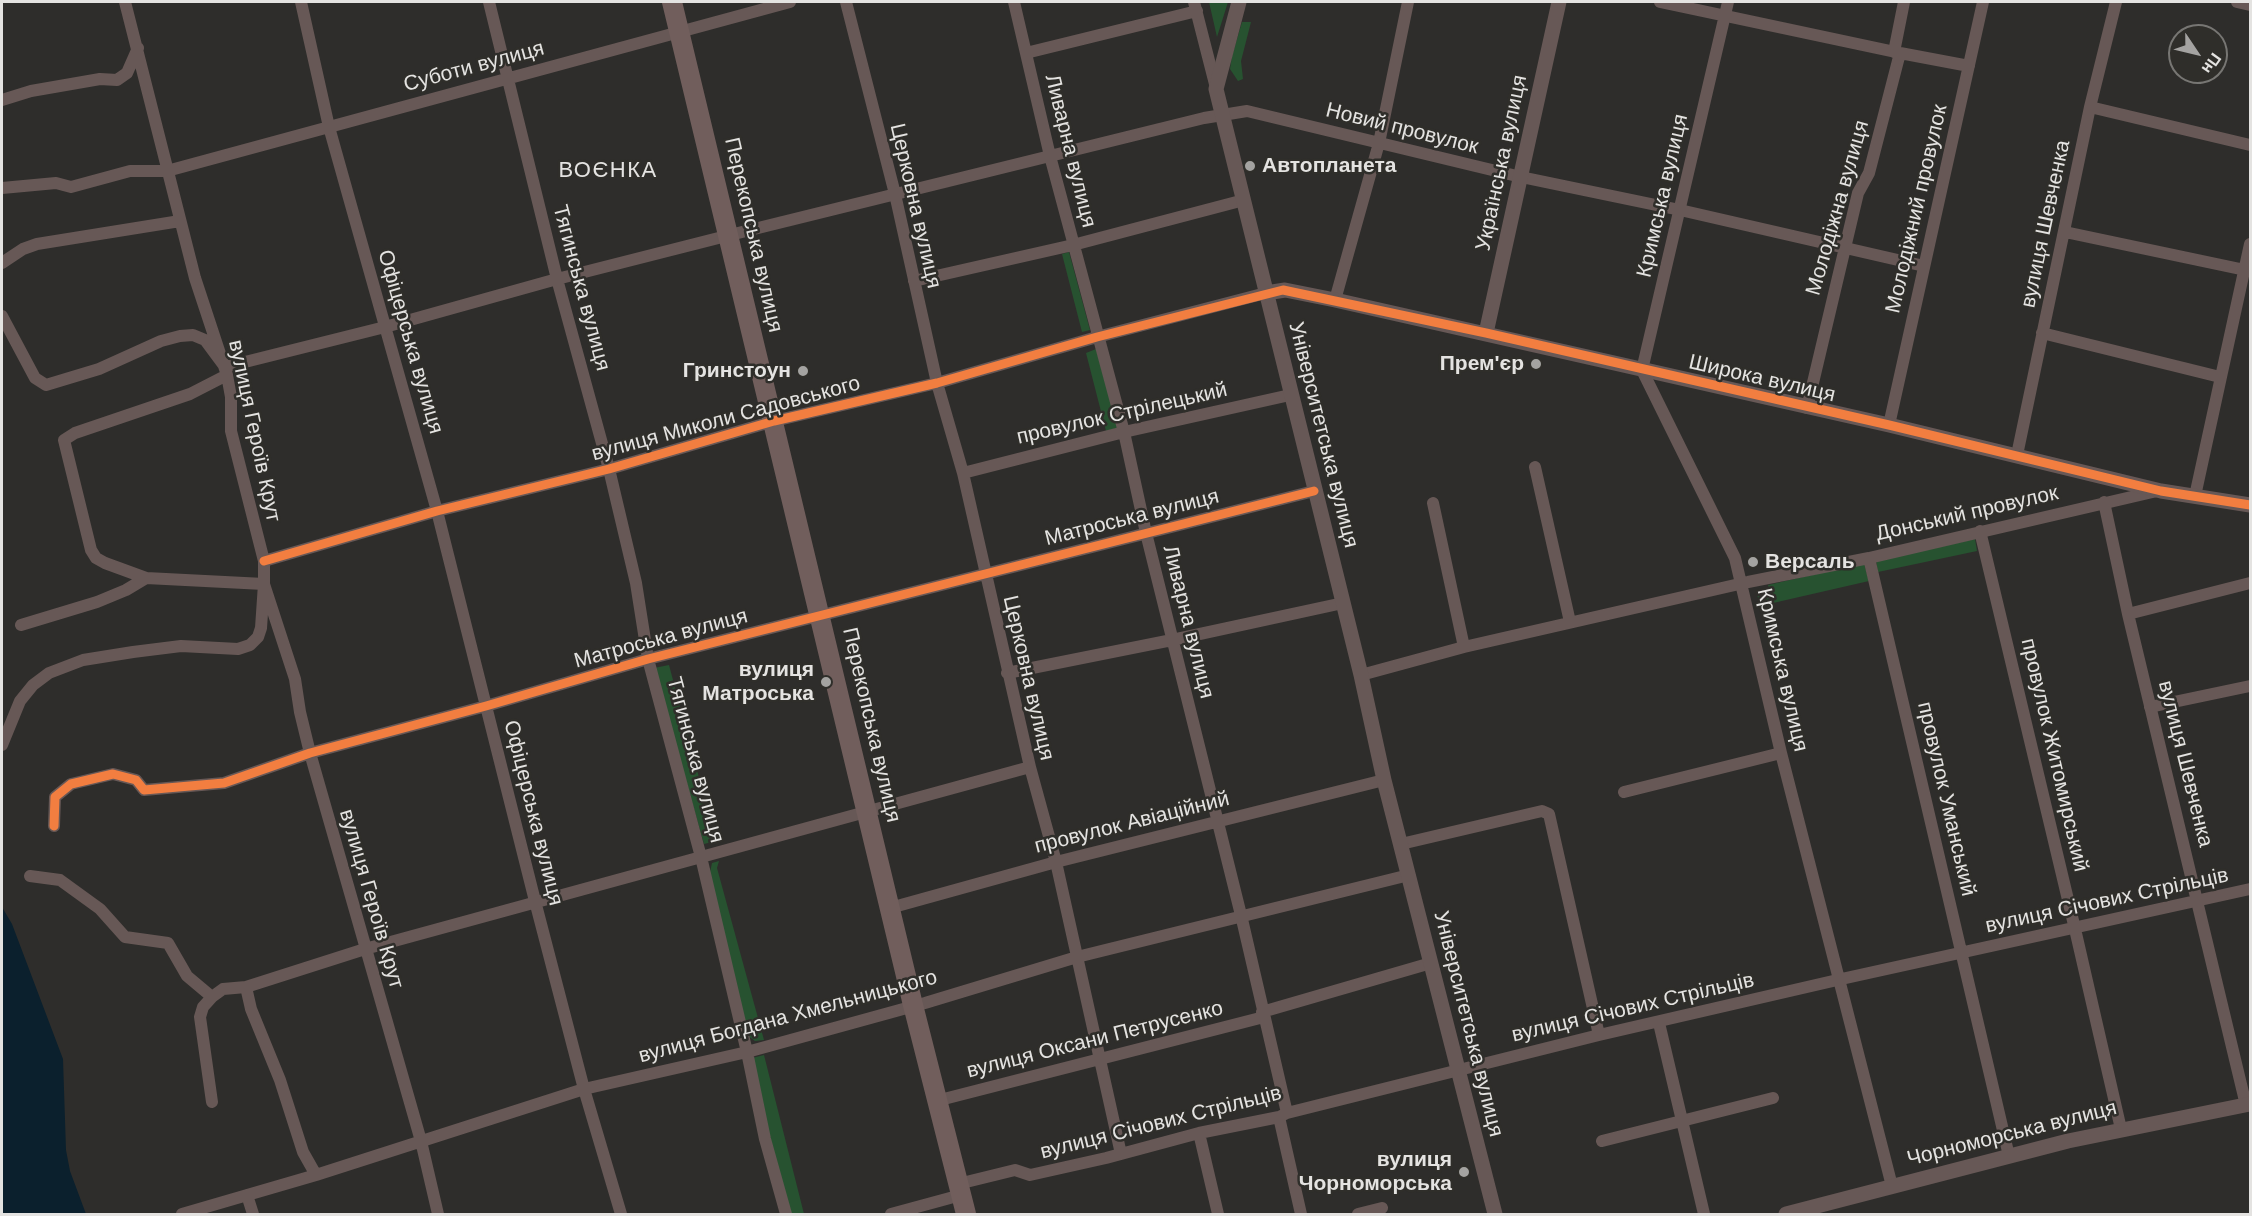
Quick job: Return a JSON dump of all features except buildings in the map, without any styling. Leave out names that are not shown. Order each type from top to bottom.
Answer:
[{"type":"main road","name":"Перекопська вулиця","points":[[672,2],[936,1101],[966,1215]]},
{"type":"street","name":"вулиця Героїв Крут","points":[[125,2],[195,278],[226,371],[231,397],[231,431],[264,561],[264,584],[295,679],[310,753],[421,1141],[438,1215]]},
{"type":"street","name":"Офіцерська вулиця","points":[[301,2],[329,127],[437,511],[584,1089],[621,1215]]},
{"type":"street","name":"Тягинська вулиця","points":[[489,2],[557,279],[609,469],[636,583],[648,659],[701,857],[765,1139],[786,1215]]},
{"type":"street","name":"Суботи вулиця","points":[[2,188],[56,183],[71,187],[130,171],[167,171],[790,2]]},
{"type":"street","name":"Церковна вулиця","points":[[846,2],[895,194],[937,383],[963,473],[1007,673],[1056,862],[1098,1059],[1121,1154]]},
{"type":"street","name":"Ливарна вулиця","points":[[1014,2],[1050,156],[1124,432],[1146,533],[1241,915],[1283,1115],[1300,1215]]},
{"type":"street","points":[[1216,89],[1239,2]]},
{"type":"street","points":[[1335,300],[1379,144],[1408,2]]},
{"type":"street","name":"Українська вулиця","points":[[1486,333],[1559,2]]},
{"type":"street","points":[[1660,2],[1897,53],[1969,66]]},
{"type":"street","name":"Кримська вулиця","points":[[1728,2],[1642,370],[1736,558],[1782,753],[1892,1186]]},
{"type":"street","name":"Молодіжна вулиця","points":[[1807,408],[1859,189],[1869,173],[1897,53],[1904,2]]},
{"type":"street","name":"Молодіжний провулок","points":[[1889,425],[1983,2]]},
{"type":"street","name":"вулиця Шевченка","points":[[2017,455],[2090,107],[2116,2]]},
{"type":"street","points":[[2237,2],[2250,4]]},
{"type":"street","points":[[1026,52],[1196,6]]},
{"type":"street","name":"Університетська вулиця","points":[[1196,6],[1343,603],[1384,780],[1495,1215]]},
{"type":"street","points":[[2,100],[31,91],[100,80],[117,80],[127,73],[138,48]]},
{"type":"street","points":[[2090,107],[2250,145]]},
{"type":"street","name":"Новий провулок","points":[[146,578],[105,563],[96,558],[91,550],[64,440],[75,433],[190,394],[226,371],[557,279],[1222,114],[1247,111],[1521,177],[1680,210],[1924,266]]},
{"type":"street","points":[[914,281],[1073,245],[1244,200]]},
{"type":"street","points":[[2,263],[23,249],[37,244],[180,221]]},
{"type":"street","points":[[2065,232],[2245,270]]},
{"type":"street","points":[[2195,496],[2250,244]]},
{"type":"street","name":"Широка вулиця","points":[[1266,293],[1285,290],[1335,300],[1889,425],[2161,490],[2250,505]]},
{"type":"street","name":"вулиця Миколи Садовського","points":[[264,561],[437,511],[609,469],[774,421],[937,383],[1097,337],[1266,293]]},
{"type":"street","points":[[2,316],[35,378],[46,385],[99,369],[161,341],[180,336],[193,335],[205,340],[226,371]]},
{"type":"street","points":[[2042,333],[2220,377]]},
{"type":"street","name":"провулок Стрілецький","points":[[963,473],[1124,432],[1290,395]]},
{"type":"street","points":[[1535,467],[1570,622]]},
{"type":"street","name":"Донський провулок","points":[[1360,675],[1464,646],[1869,558],[2161,490]]},
{"type":"street","name":"Матроська вулиця","points":[[54,826],[55,796],[71,784],[113,774],[136,780],[144,790],[224,783],[310,753],[486,706],[648,659],[1314,491]]},
{"type":"street","name":"вулиця Шевченка","points":[[2104,502],[2150,706],[2248,1104]]},
{"type":"street","points":[[1433,503],[1464,646]]},
{"type":"street","name":"провулок Житомирський","points":[[1980,531],[2121,1129]]},
{"type":"street","name":"провулок Уманський","points":[[1869,558],[2009,1156]]},
{"type":"street","points":[[2,745],[20,701],[33,685],[49,673],[83,660],[133,652],[181,646],[238,649],[250,645],[258,637],[261,628],[264,584],[146,578],[126,590],[97,602],[21,625]]},
{"type":"street","points":[[2128,614],[2250,584]]},
{"type":"street","points":[[1007,673],[1343,603]]},
{"type":"street","points":[[2150,706],[2250,686]]},
{"type":"street","points":[[1624,792],[1782,753]]},
{"type":"street","points":[[212,1102],[201,1017],[203,1007],[223,989],[246,987],[365,949],[535,901],[1030,767]]},
{"type":"street","name":"провулок Авіаційний","points":[[890,908],[1056,862],[1384,780]]},
{"type":"street","points":[[1401,844],[1542,811],[1549,814],[1599,1035]]},
{"type":"street","name":"вулиця Богдана Хмельницького","points":[[182,1214],[316,1175],[584,1089],[747,1052],[1077,957],[1409,875]]},
{"type":"street","points":[[30,876],[60,880],[100,909],[125,937],[168,943],[187,976],[212,997]]},
{"type":"street","name":"вулиця Січових Стрільців","points":[[891,1215],[1015,1170],[1030,1175],[1199,1133],[1283,1115],[1599,1035],[2250,889]]},
{"type":"street","name":"вулиця Оксани Петрусенко","points":[[936,1101],[1263,1015],[1431,963]]},
{"type":"street","points":[[246,987],[251,1009],[280,1080],[303,1152],[316,1175]]},
{"type":"street","points":[[1659,1023],[1704,1215]]},
{"type":"street","points":[[1602,1142],[1773,1098]]},
{"type":"street","name":"Чорноморська вулиця","points":[[1786,1215],[2121,1129],[2248,1104]]},
{"type":"street","points":[[1199,1133],[1218,1215]]},
{"type":"street","points":[[247,1195],[253,1215]]},
{"type":"street","points":[[1358,1215],[1382,1208]]},
{"type":"green space","points":[[1209,2],[1228,2],[1217,37]]},
{"type":"green space","points":[[1242,22],[1251,22],[1241,61],[1243,79],[1238,81],[1230,69]]},
{"type":"green space","points":[[1069,252],[1090,330],[1082,332],[1062,254]]},
{"type":"green space","points":[[1096,349],[1118,428],[1106,431],[1086,353]]},
{"type":"green space","points":[[1975,539],[1977,551],[1878,572],[1876,561]]},
{"type":"green space","points":[[1864,563],[1869,581],[1760,606],[1757,594],[1769,590],[1768,585]]},
{"type":"green space","points":[[669,665],[716,841],[704,844],[654,668]]},
{"type":"green space","points":[[719,861],[717,868],[764,1040],[755,1041],[747,1035],[709,877],[712,863]]},
{"type":"green space","points":[[764,1055],[804,1214],[790,1214],[767,1136],[752,1058]]},
{"type":"water","points":[[2,907],[12,924],[63,1059],[66,1150],[70,1171],[86,1214],[2,1214]]},
{"type":"cycle path","points":[[264,561],[437,511],[609,469],[774,421],[937,383],[1097,337],[1283,290],[1486,333],[1889,425],[2161,491],[2250,505]]},
{"type":"cycle path","points":[[54,826],[55,797],[71,784],[113,774],[136,780],[144,790],[224,783],[310,753],[486,706],[648,659],[1314,491]]},
{"type":"place","name":"Автопланета","points":[[1250,166]]},
{"type":"place","name":"Прем'єр","points":[[1536,364]]},
{"type":"place","name":"Гринстоун","points":[[803,371]]},
{"type":"place","name":"Версаль","points":[[1753,562]]},
{"type":"place","name":"вулиця Матроська","points":[[826,682]]},
{"type":"place","name":"вулиця Чорноморська","points":[[1464,1172]]},
{"type":"district","name":"ВОЄНКА","points":[[608,171]]}]
